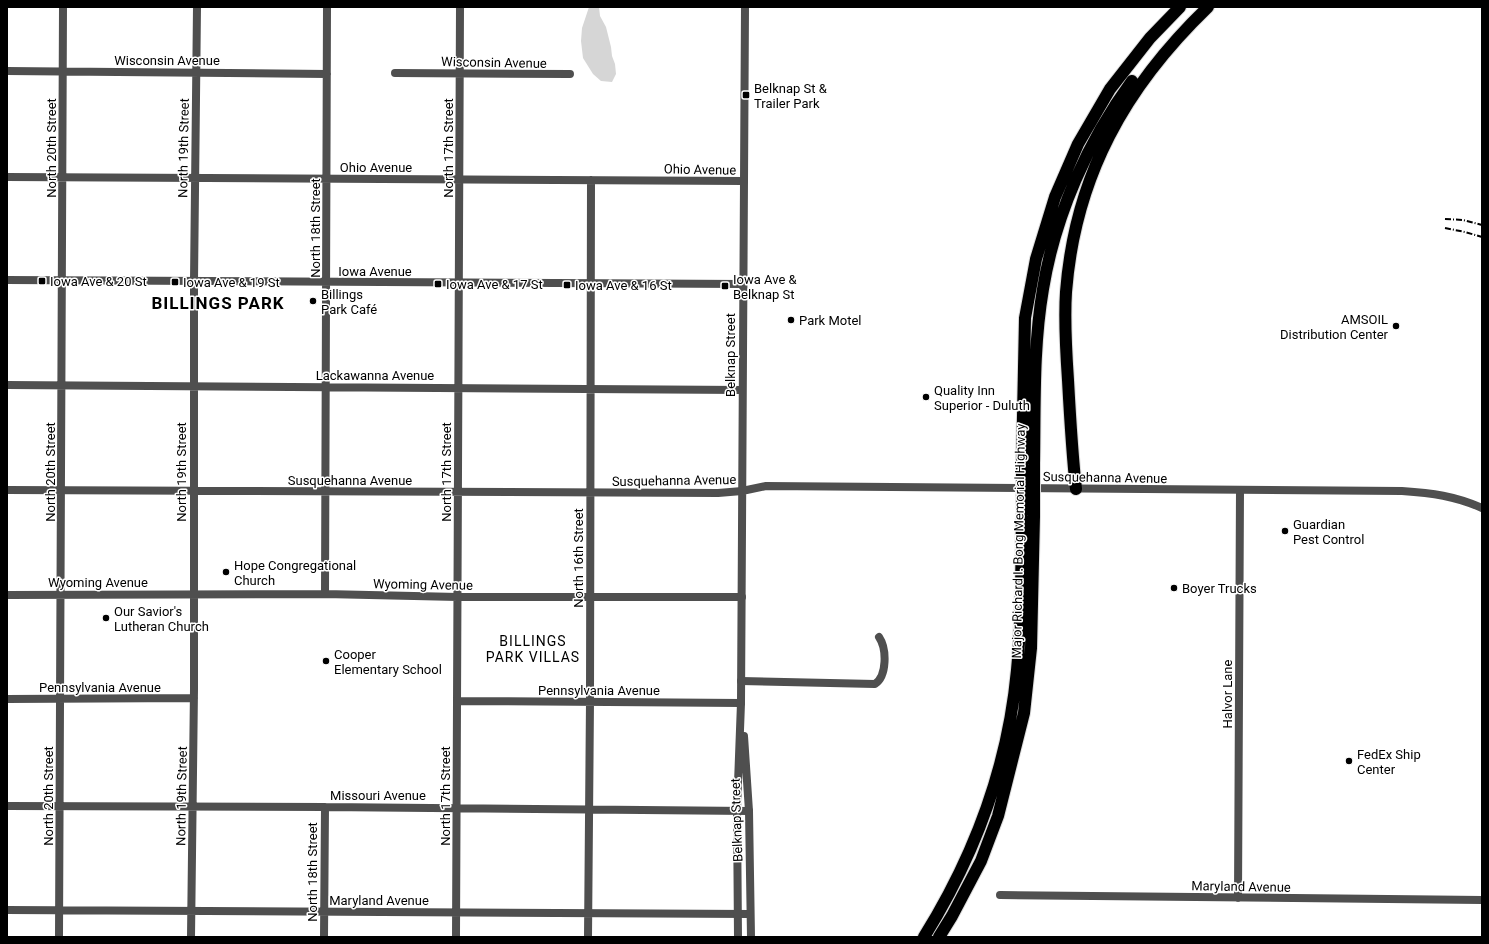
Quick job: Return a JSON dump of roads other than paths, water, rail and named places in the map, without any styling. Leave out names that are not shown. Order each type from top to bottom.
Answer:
[{"type":"highway","name":"Major Richard I. Bong Memorial Highway","points":[[939,937],[952,916],[981,861],[998,816],[1024,713],[1031,648],[1025,318],[1036,259],[1055,197],[1078,144],[1110,89],[1150,38],[1180,7]]},
{"type":"highway","name":"Major Richard I. Bong Memorial Highway","points":[[1028,465],[1043,288],[1056,232],[1091,149],[1104,124],[1121,97],[1161,45],[1182,22],[1199,7]]},
{"type":"highway","points":[[1076,489],[1065,328],[1066,293],[1069,266],[1074,233],[1082,203],[1090,177],[1106,141],[1131,97],[1166,51],[1187,27],[1208,7]]},
{"type":"highway","name":"Major Richard I. Bong Memorial Highway","points":[[924,937],[943,906],[966,860],[984,817],[1001,764],[1014,701],[1028,516]]},
{"type":"street","name":"North 20th Street","points":[[59,937],[63,7]]},
{"type":"street","name":"North 19th Street","points":[[191,937],[194,698],[193,386],[197,7]]},
{"type":"street","name":"North 18th Street","points":[[326,594],[328,7]]},
{"type":"street","name":"North 17th Street","points":[[456,937],[460,7]]},
{"type":"street","name":"Belknap Street","points":[[738,937],[737,810],[741,703],[745,7]]},
{"type":"street","name":"Wisconsin Avenue","points":[[7,71],[327,74]]},
{"type":"street","name":"Wisconsin Avenue","points":[[395,73],[570,74]]},
{"type":"street","name":"Ohio Avenue","points":[[7,177],[744,181]]},
{"type":"street","name":"North 16th Street","points":[[588,937],[591,180]]},
{"type":"street","name":"Iowa Avenue","points":[[7,280],[326,283],[459,282],[743,284]]},
{"type":"street","name":"Lackawanna Avenue","points":[[7,385],[742,390]]},
{"type":"street","name":"Susquehanna Avenue","points":[[7,490],[718,493],[742,491],[766,486],[1427,492],[1450,496],[1482,508]]},
{"type":"street","name":"Halvor Lane","points":[[1238,898],[1240,490]]},
{"type":"street","name":"Wyoming Avenue","points":[[7,594],[326,594],[590,598],[742,597]]},
{"type":"street","points":[[741,681],[875,684],[879,681],[883,674],[884,649],[879,637]]},
{"type":"street","name":"Pennsylvania Avenue","points":[[7,699],[194,698]]},
{"type":"street","name":"Pennsylvania Avenue","points":[[457,701],[741,703]]},
{"type":"street","name":"Belknap Street","points":[[741,703],[749,811],[751,937]]},
{"type":"street","name":"Missouri Avenue","points":[[7,806],[749,811]]},
{"type":"street","name":"North 18th Street","points":[[324,937],[325,807]]},
{"type":"street","name":"Maryland Avenue","points":[[1000,896],[1482,900]]},
{"type":"street","name":"Maryland Avenue","points":[[7,910],[750,914]]},
{"type":"railway","points":[[1445,219],[1463,220],[1482,225]]},
{"type":"railway","points":[[1445,228],[1482,237]]},
{"type":"place","name":"Belknap St & Trailer Park","points":[[746,95]]},
{"type":"place","name":"Iowa Ave & 20 St","points":[[42,281]]},
{"type":"place","name":"Iowa Ave & 19 St","points":[[175,282]]},
{"type":"place","name":"Iowa Ave & 17 St","points":[[438,284]]},
{"type":"place","name":"Iowa Ave & 16 St","points":[[567,285]]},
{"type":"place","name":"Iowa Ave & Belknap St","points":[[725,286]]},
{"type":"place","name":"Billings Park Café","points":[[313,301]]},
{"type":"place","name":"Park Motel","points":[[791,320]]},
{"type":"place","name":"AMSOIL Distribution Center","points":[[1396,326]]},
{"type":"place","name":"Quality Inn Superior - Duluth","points":[[926,397]]},
{"type":"place","name":"Guardian Pest Control","points":[[1285,531]]},
{"type":"place","name":"Hope Congregational Church","points":[[226,572]]},
{"type":"place","name":"Boyer Trucks","points":[[1174,588]]},
{"type":"place","name":"Our Savior's Lutheran Church","points":[[106,618]]},
{"type":"place","name":"Cooper Elementary School","points":[[326,661]]},
{"type":"place","name":"FedEx Ship Center","points":[[1349,761]]},
{"type":"district","name":"BILLINGS PARK","points":[[218,303]]},
{"type":"district","name":"BILLINGS PARK VILLAS","points":[[533,650]]}]
